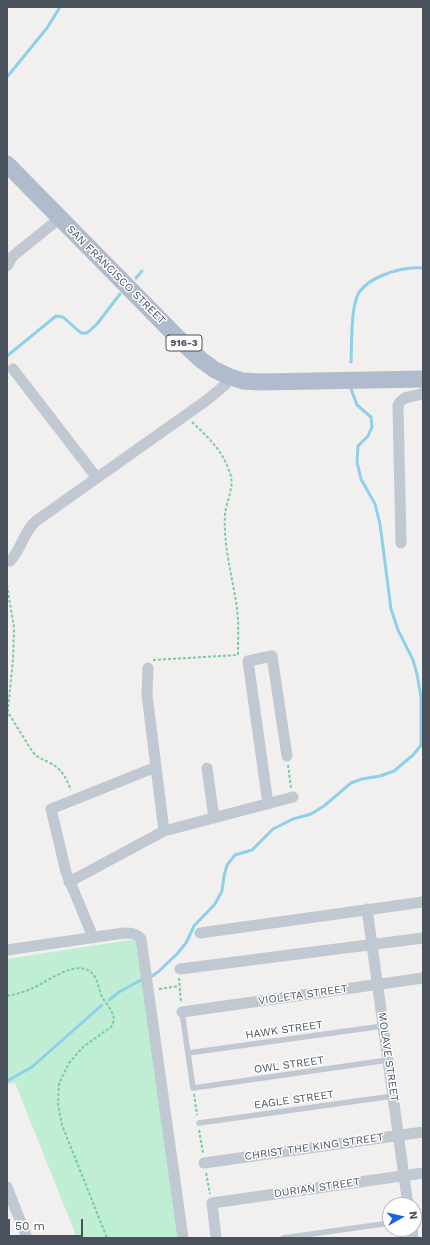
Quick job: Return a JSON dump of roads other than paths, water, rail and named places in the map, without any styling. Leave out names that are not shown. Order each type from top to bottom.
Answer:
[{"type":"main road","name":"SAN FRANCISCO STREET","points":[[7,164],[179,339],[215,370],[230,378],[243,381],[261,382],[423,379]]},
{"type":"street","points":[[7,266],[13,256],[60,218]]},
{"type":"street","points":[[14,369],[97,478]]},
{"type":"street","points":[[10,561],[18,550],[30,526],[185,416],[217,392],[230,378]]},
{"type":"street","points":[[401,543],[398,406],[399,402],[403,399],[423,393]]},
{"type":"street","points":[[268,804],[248,660],[272,656],[287,756]]},
{"type":"street","points":[[148,668],[147,695],[164,831]]},
{"type":"street","points":[[93,938],[69,882],[51,809],[156,767]]},
{"type":"street","points":[[207,768],[214,818]]},
{"type":"street","points":[[69,882],[164,831],[293,797]]},
{"type":"street","points":[[200,933],[423,902]]},
{"type":"street","name":"MOLAVE STREET","points":[[367,910],[407,1197]]},
{"type":"street","points":[[7,950],[124,933],[132,933],[141,939],[143,944],[183,1238]]},
{"type":"street","points":[[180,969],[423,938]]},
{"type":"street","name":"VIOLETA STREET","points":[[182,1012],[423,978]]},
{"type":"street","name":"CHRIST THE KING STREET","points":[[204,1162],[423,1132]]},
{"type":"street","name":"DURIAN STREET","points":[[216,1238],[212,1203],[423,1173]]},
{"type":"street","points":[[7,1187],[27,1238]]},
{"type":"lane","points":[[182,1012],[188,1053]]},
{"type":"lane","name":"HAWK STREET","points":[[188,1053],[383,1026]]},
{"type":"lane","name":"OWL STREET","points":[[188,1053],[194,1088],[388,1060]]},
{"type":"lane","name":"EAGLE STREET","points":[[199,1123],[393,1096]]},
{"type":"lane","points":[[284,1238],[382,1224]]},
{"type":"waterway","points":[[7,77],[47,28],[60,7]]},
{"type":"waterway","points":[[351,362],[353,313],[357,296],[361,290],[373,280],[386,274],[407,269],[423,268]]},
{"type":"waterway","points":[[136,278],[142,271]]},
{"type":"waterway","points":[[7,356],[56,316],[63,317],[81,333],[87,333],[97,324],[120,294]]},
{"type":"waterway","points":[[351,389],[357,405],[371,417],[372,427],[368,436],[358,446],[357,462],[361,479],[375,504],[380,524],[391,609],[398,630],[413,660],[417,674],[421,697],[421,744]]},
{"type":"waterway","points":[[152,976],[177,954],[186,943],[194,926],[215,904],[222,891],[227,865],[235,855],[252,850],[273,829],[293,819],[311,814],[324,806],[351,783],[394,771],[413,755],[422,744]]},
{"type":"waterway","points":[[109,1000],[119,992],[143,979]]},
{"type":"waterway","points":[[7,1081],[32,1067],[102,1005]]}]
